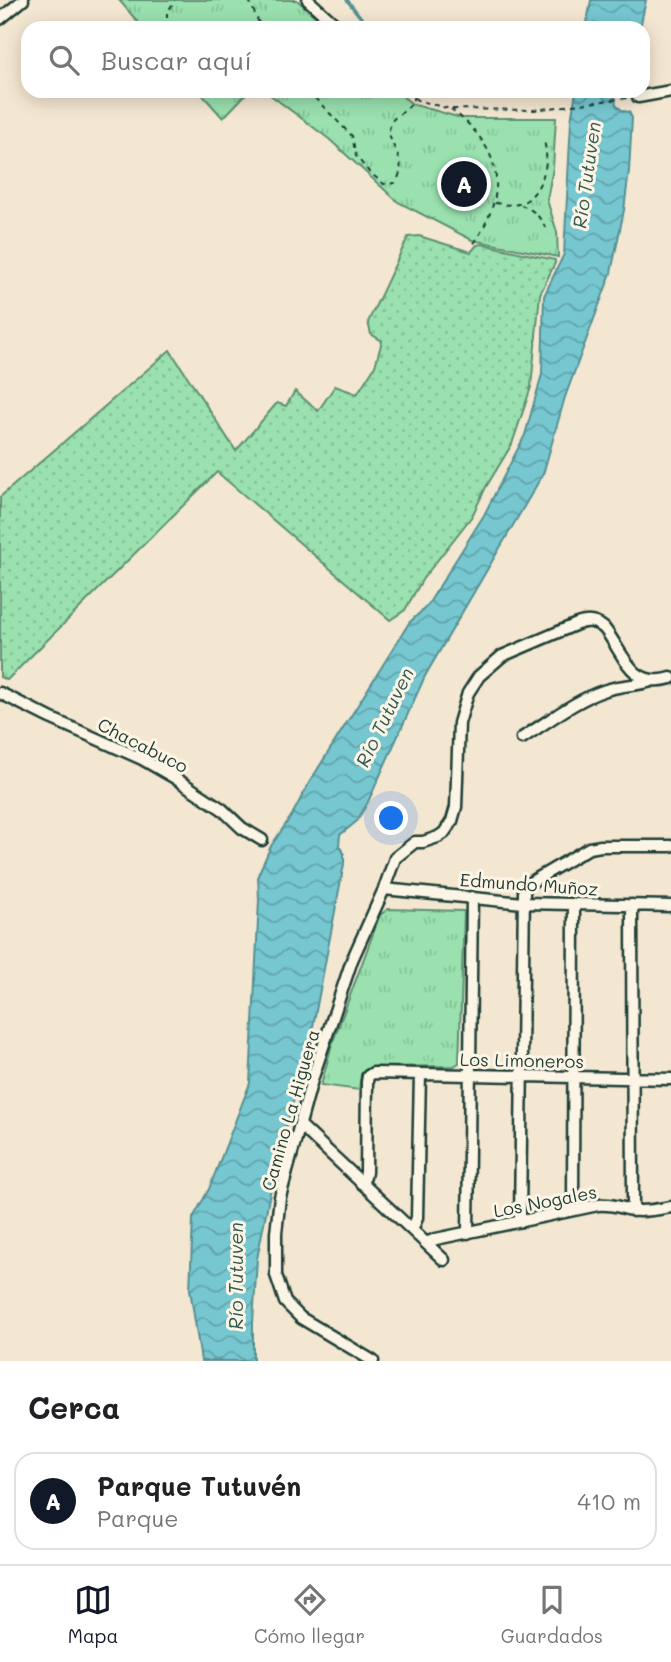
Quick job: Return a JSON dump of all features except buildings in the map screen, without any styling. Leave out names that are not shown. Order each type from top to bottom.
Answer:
[{"type":"street","points":[[0,19],[23,0]]},
{"type":"street","points":[[308,0],[332,21]]},
{"type":"street","points":[[650,95],[671,91]]},
{"type":"street","name":"Camino La Higuera","points":[[373,1361],[301,1318],[285,1302],[276,1275],[276,1233],[280,1196],[312,1080],[352,960],[395,858],[415,842],[438,837],[452,821],[456,807],[459,723],[464,703],[479,676],[502,656],[582,622],[594,622],[608,632],[631,668],[651,681]]},
{"type":"street","points":[[522,738],[598,692],[671,678]]},
{"type":"street","name":"Chacabuco","points":[[0,693],[142,759],[222,809],[242,828],[262,840]]},
{"type":"street","points":[[520,1222],[524,891],[528,884],[589,848],[671,846]]},
{"type":"street","name":"Edmundo Muñoz","points":[[384,889],[523,903],[671,906]]},
{"type":"street","points":[[468,1233],[472,897]]},
{"type":"street","points":[[573,1210],[574,904]]},
{"type":"street","points":[[632,905],[633,1211]]},
{"type":"street","name":"Los Limoneros","points":[[362,1183],[366,1172],[367,1082],[368,1076],[373,1073],[671,1079]]},
{"type":"street","points":[[412,1230],[417,1218],[420,1074]]},
{"type":"street","points":[[300,1126],[444,1260]]},
{"type":"street","name":"Los Nogales","points":[[426,1243],[610,1204],[633,1211],[671,1207]]},
{"type":"path","points":[[167,21],[167,13],[175,0]]},
{"type":"path","points":[[249,0],[258,21]]},
{"type":"path","points":[[315,98],[352,136],[356,156],[369,172],[384,184],[395,183],[400,175],[401,165],[389,132],[390,124],[406,110],[412,98]]},
{"type":"path","points":[[414,98],[450,109],[534,110],[630,98]]},
{"type":"path","points":[[450,109],[472,127],[491,158],[496,175],[497,194],[473,246]]},
{"type":"path","points":[[494,203],[512,205],[528,200],[544,172],[547,154],[544,142]]},
{"type":"path","points":[[520,204],[532,209],[541,218],[548,233]]},
{"type":"green space","points":[[119,0],[297,0],[320,21],[137,21]]},
{"type":"green space","points":[[205,98],[242,98],[223,118]]},
{"type":"green space","points":[[274,98],[405,98],[412,104],[461,118],[556,118],[553,168],[547,200],[557,232],[558,257],[472,240],[398,202],[329,139]]},
{"type":"green space","points":[[419,236],[471,252],[477,245],[482,244],[555,260],[555,263],[540,294],[531,387],[512,444],[472,516],[422,580],[405,610],[390,620],[217,472],[7,680],[0,677],[0,497],[170,350],[236,451],[277,403],[286,406],[295,391],[318,411],[335,386],[357,394],[375,366],[382,341],[371,334],[368,322],[408,237]]},
{"type":"green space","points":[[388,909],[464,911],[459,1063],[454,1066],[372,1067],[361,1074],[359,1090],[321,1085],[332,1044],[380,915]]},
{"type":"water","points":[[591,0],[646,0],[642,21],[587,21]]},
{"type":"water","name":"Río Tutuven","points":[[575,98],[615,98],[616,105],[629,112],[632,118],[624,210],[611,273],[565,397],[543,474],[425,676],[368,802],[357,821],[340,835],[339,846],[344,853],[344,864],[311,1037],[275,1167],[257,1259],[253,1361],[201,1361],[190,1289],[193,1218],[209,1189],[250,1083],[258,875],[271,846],[409,623],[427,606],[484,515],[525,435],[542,374],[544,296],[564,254],[571,121]]},
{"type":"waterway","points":[[347,0],[364,21]]},
{"type":"place","name":"Parque Tutuvén","points":[[464,184]]}]
